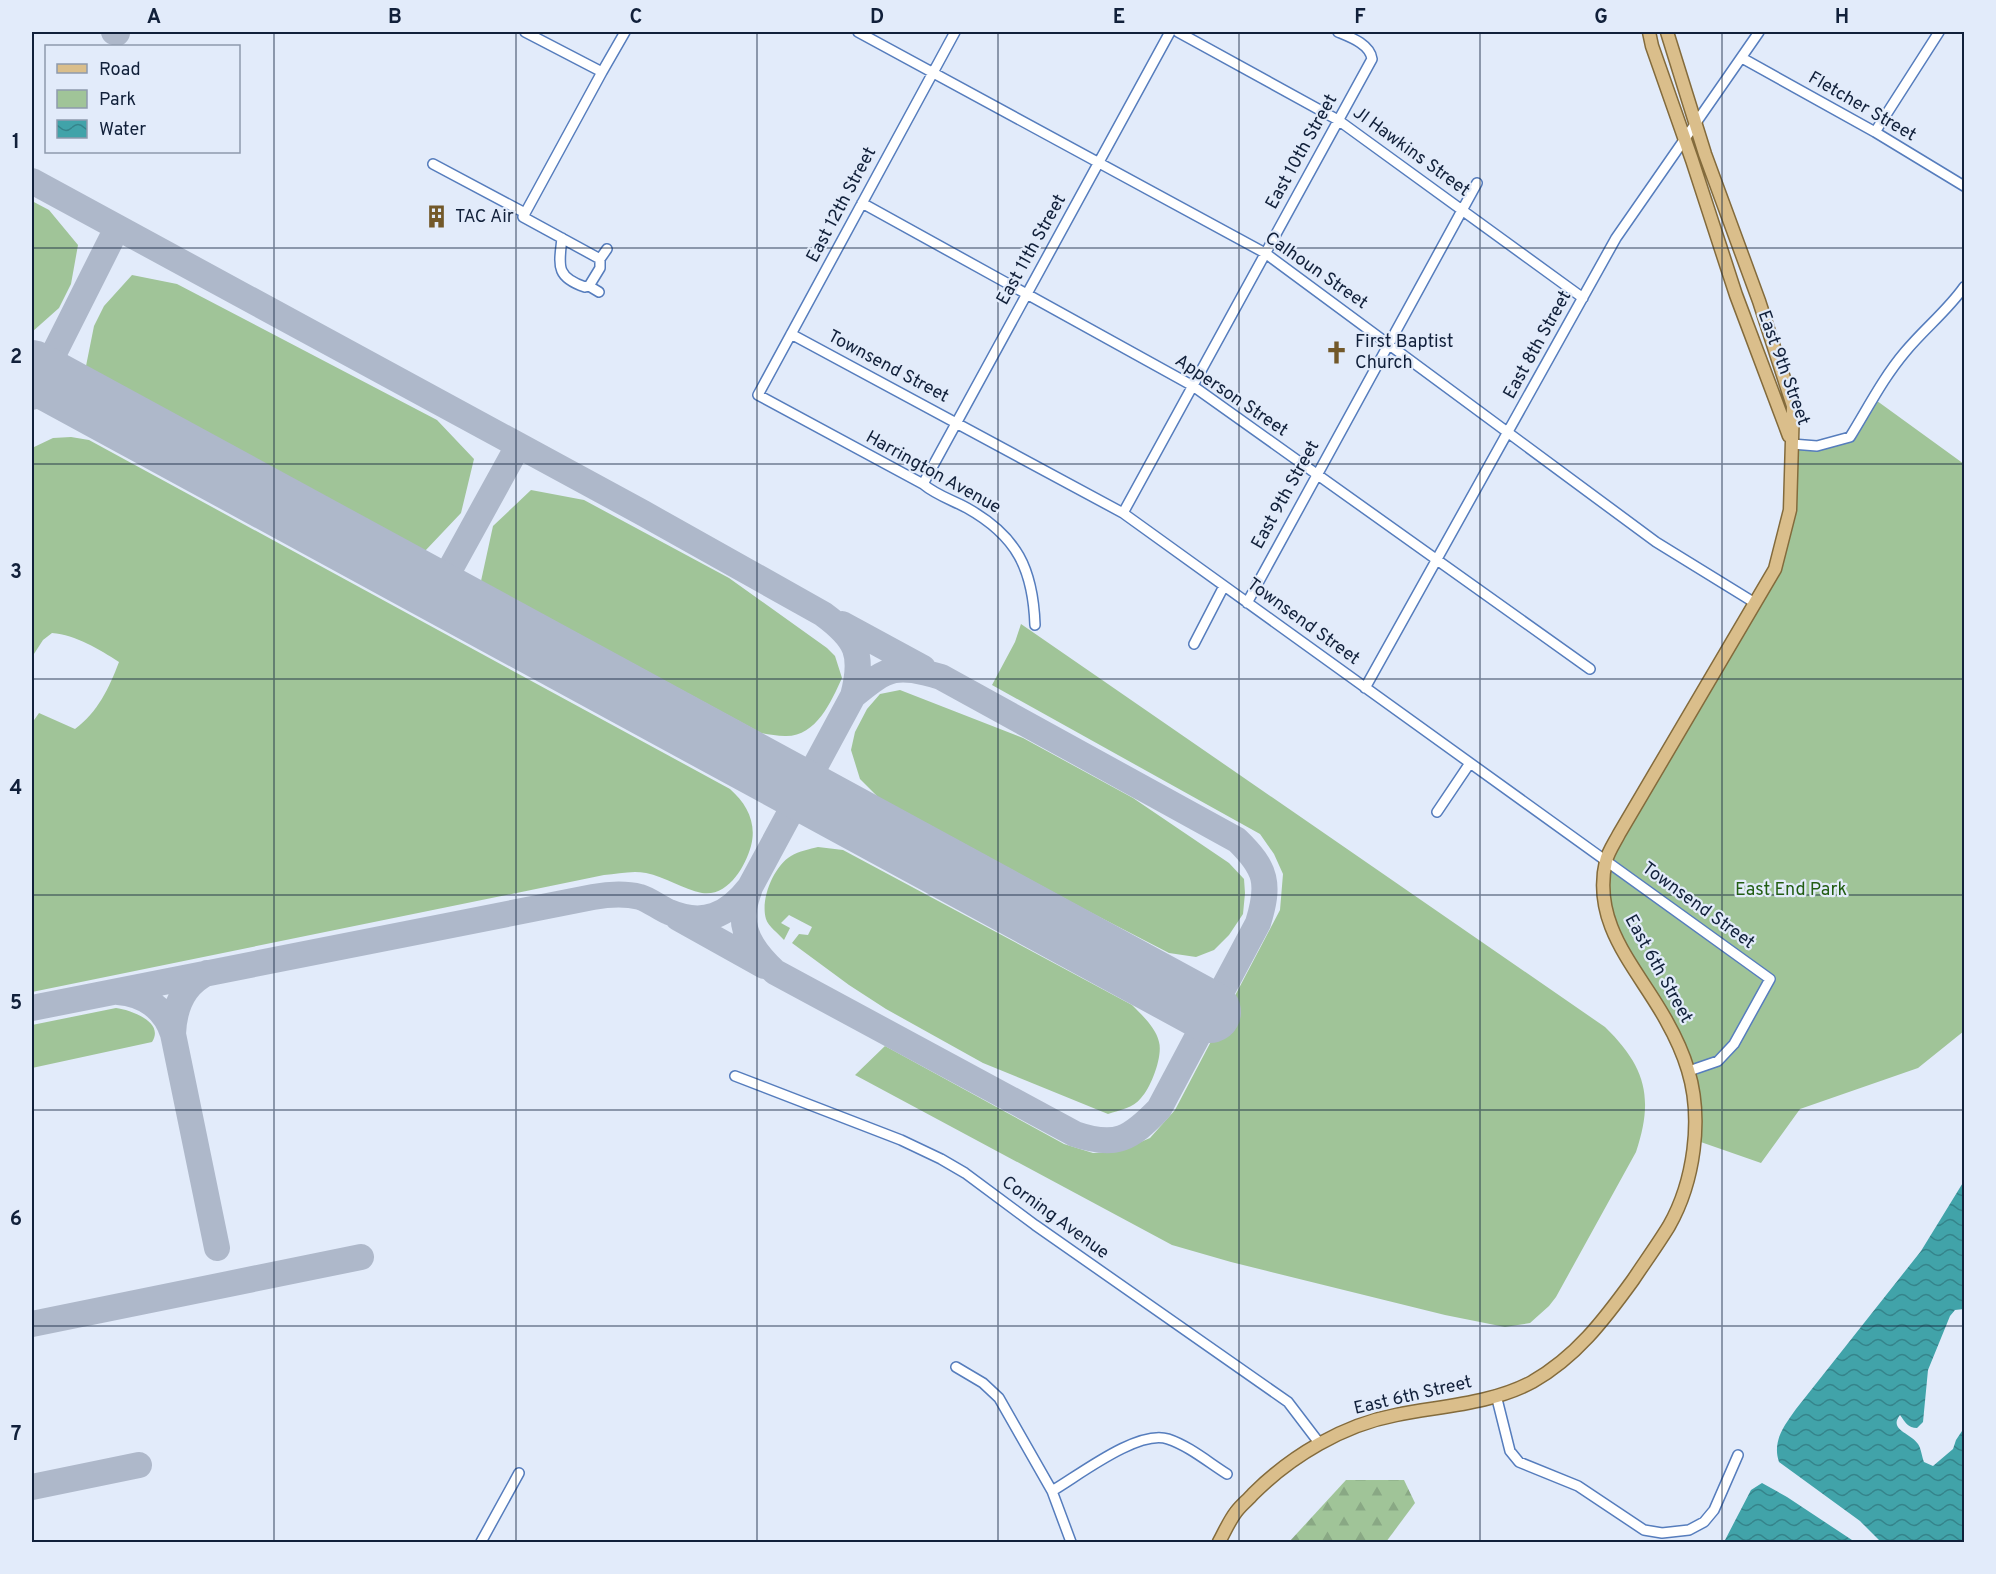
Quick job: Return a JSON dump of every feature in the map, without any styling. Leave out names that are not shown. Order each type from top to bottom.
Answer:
[{"type":"main road","name":"East 9th Street","points":[[1649,32],[1736,295],[1792,444]]},
{"type":"main road","name":"East 9th Street","points":[[1668,32],[1695,123],[1759,301],[1793,406],[1792,444]]},
{"type":"main road","name":"East 6th Street","points":[[1219,1542],[1236,1512],[1266,1481],[1289,1463],[1344,1431],[1371,1421],[1496,1395],[1529,1383],[1551,1370],[1574,1353],[1609,1313],[1670,1223],[1687,1182],[1695,1140],[1694,1104],[1689,1071],[1677,1040],[1665,1018],[1621,949],[1611,929],[1606,911],[1604,887],[1606,860],[1619,834],[1775,569],[1790,510],[1792,444]]},
{"type":"street","points":[[525,32],[602,72]]},
{"type":"street","points":[[600,259],[523,217],[625,32]]},
{"type":"street","name":"Calhoun Street","points":[[858,32],[1265,253],[1656,542],[1755,603]]},
{"type":"street","name":"East 12th Street","points":[[758,395],[955,32]]},
{"type":"street","name":"East 11th Street","points":[[923,484],[1170,32]]},
{"type":"street","name":"Jl Hawkins Street","points":[[1178,32],[1338,120],[1583,298]]},
{"type":"street","name":"East 10th Street","points":[[1123,513],[1372,58],[1365,46],[1338,32]]},
{"type":"street","name":"East 8th Street","points":[[1365,688],[1634,210],[1759,32]]},
{"type":"street","points":[[1875,132],[1939,32]]},
{"type":"street","name":"Fletcher Street","points":[[1742,58],[1875,132],[1965,186]]},
{"type":"street","points":[[433,164],[525,213]]},
{"type":"street","name":"East 9th Street","points":[[1247,603],[1477,183]]},
{"type":"street","name":"Apperson Street","points":[[862,203],[1192,386],[1590,669]]},
{"type":"street","points":[[562,238],[560,271],[568,280],[585,287],[589,286],[599,292]]},
{"type":"street","points":[[589,286],[600,268],[600,259],[607,249]]},
{"type":"street","points":[[1792,444],[1818,446],[1850,437],[1877,391],[1904,353],[1965,288]]},
{"type":"street","name":"Townsend Street","points":[[791,334],[1123,513],[1770,979],[1734,1044],[1718,1061],[1689,1071]]},
{"type":"street","name":"Harrington Avenue","points":[[758,395],[996,526],[1011,542],[1024,565],[1035,625]]},
{"type":"street","points":[[1194,644],[1224,586]]},
{"type":"street","points":[[1437,812],[1470,763]]},
{"type":"street","name":"Corning Avenue","points":[[735,1076],[901,1140],[965,1173],[1044,1232],[1288,1402],[1320,1444]]},
{"type":"street","points":[[956,1366],[983,1383],[999,1398],[1053,1491],[1071,1542]]},
{"type":"street","points":[[1496,1395],[1509,1446],[1513,1456],[1519,1462],[1578,1485],[1644,1530],[1662,1533],[1689,1530],[1704,1522],[1714,1510],[1738,1455]]},
{"type":"street","points":[[1053,1491],[1134,1442],[1156,1438],[1167,1439],[1182,1446],[1227,1474]]},
{"type":"street","points":[[484,1542],[519,1473]]},
{"type":"green space","points":[[32,201],[49,210],[78,245],[71,284],[59,308],[32,332]]},
{"type":"green space","points":[[132,275],[177,284],[437,420],[474,459],[461,513],[425,551],[86,366],[94,326],[104,306]]},
{"type":"green space","name":"East End Park","points":[[1873,398],[1964,464],[1964,1031],[1918,1068],[1800,1109],[1761,1163],[1695,1140],[1689,1071],[1611,929],[1606,860],[1755,603],[1781,545],[1792,444],[1817,446],[1850,437]]},
{"type":"green space","points":[[71,437],[89,440],[730,789],[746,808],[753,830],[751,846],[740,871],[727,885],[711,893],[695,891],[641,872],[604,875],[32,992],[32,723],[39,713],[75,729],[102,699],[119,662],[78,640],[52,633],[43,640],[32,657],[32,448],[53,438]]},
{"type":"green space","points":[[531,490],[584,500],[729,578],[827,648],[835,656],[842,678],[821,716],[805,731],[796,735],[761,733],[481,581],[493,526]]},
{"type":"green space","points":[[1021,624],[1605,1027],[1630,1056],[1643,1084],[1645,1099],[1642,1133],[1636,1152],[1556,1297],[1530,1323],[1505,1327],[1445,1315],[1231,1262],[1172,1245],[855,1075],[885,1046],[1064,1144],[1093,1153],[1117,1152],[1150,1138],[1175,1110],[1280,910],[1283,874],[1274,854],[1260,834],[992,685],[1015,642]]},
{"type":"green space","points":[[900,690],[1023,738],[1133,798],[1229,863],[1244,879],[1245,893],[1243,914],[1229,935],[1214,950],[1196,957],[1169,953],[878,797],[860,779],[851,750],[855,732],[867,709],[880,694]]},
{"type":"green space","points":[[818,847],[843,850],[1132,1005],[1152,1027],[1160,1048],[1158,1063],[1145,1093],[1130,1106],[1108,1114],[983,1063],[886,1009],[792,943],[799,934],[808,935],[812,927],[789,915],[781,923],[790,928],[784,940],[766,919],[765,902],[770,884],[779,867],[791,856]]},
{"type":"green space","points":[[116,1008],[137,1014],[150,1023],[155,1035],[152,1042],[32,1068],[32,1025]]},
{"type":"green space","points":[[1346,1480],[1404,1480],[1415,1503],[1386,1542],[1289,1542]]},
{"type":"water","points":[[1964,1181],[1964,1309],[1955,1310],[1950,1316],[1928,1370],[1923,1422],[1917,1428],[1911,1427],[1900,1415],[1897,1424],[1918,1444],[1924,1462],[1933,1466],[1953,1449],[1964,1428],[1964,1542],[1881,1542],[1860,1521],[1779,1462],[1778,1440],[1796,1409],[1921,1251]]},
{"type":"water","points":[[1762,1483],[1855,1542],[1724,1542],[1751,1490]]},
{"type":"taxiway","points":[[32,181],[643,513],[823,614],[844,631],[850,640],[855,649],[858,669],[853,696],[750,887],[733,905],[714,916],[704,918],[682,916],[640,897],[623,894],[599,896],[32,1008]]},
{"type":"taxiway","points":[[32,397],[117,228]]},
{"type":"taxiway","points":[[437,593],[518,446]]},
{"type":"taxiway","points":[[842,624],[923,668]]},
{"type":"taxiway","points":[[750,887],[744,908],[745,929],[752,945],[775,972],[1075,1134],[1101,1140],[1122,1138],[1139,1128],[1159,1109],[1258,923],[1265,887],[1255,860],[1237,840],[941,677],[913,670],[894,670],[885,673],[853,696]]},
{"type":"taxiway","points":[[678,918],[764,966]]},
{"type":"taxiway","points":[[207,973],[191,984],[181,999],[175,1016],[173,1034],[217,1248]]},
{"type":"taxiway","points":[[118,992],[128,993],[152,1004],[165,1017],[173,1034]]},
{"type":"taxiway","points":[[32,1324],[361,1257]]},
{"type":"taxiway","points":[[32,1487],[139,1465]]},
{"type":"runway","points":[[32,371],[1210,1012]]},
{"type":"place","name":"TAC Air","points":[[437,217]]},
{"type":"place","name":"First Baptist Church","points":[[1337,352]]}]
